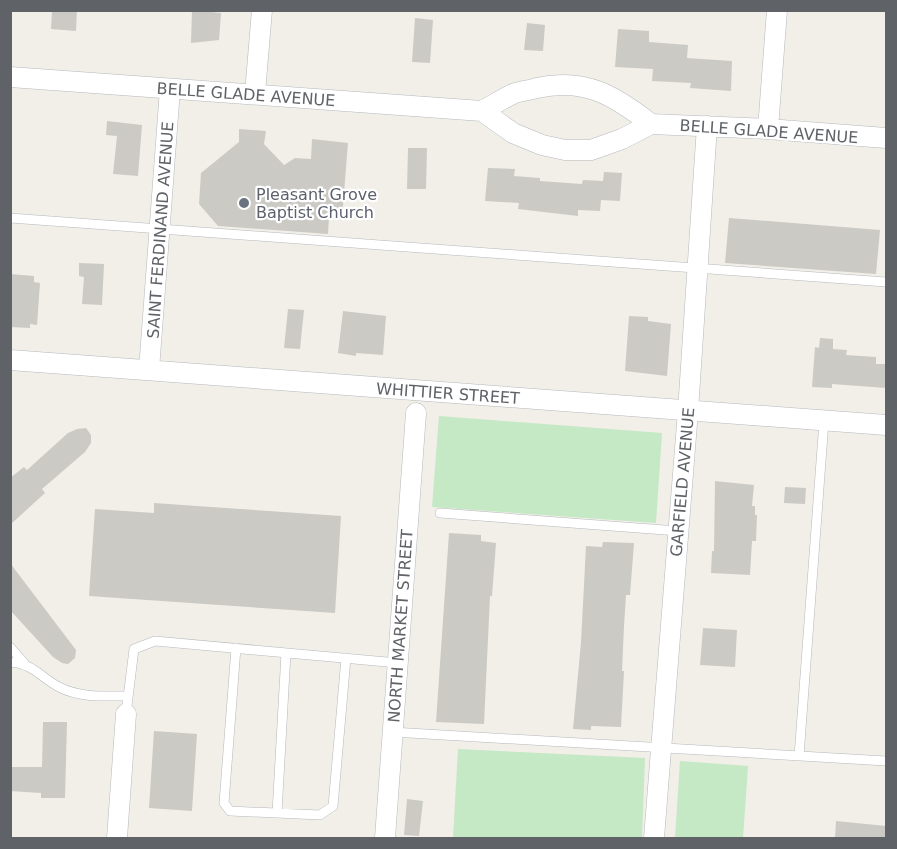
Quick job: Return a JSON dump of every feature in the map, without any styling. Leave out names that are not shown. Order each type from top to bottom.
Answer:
[{"type":"street","points":[[255,93],[262,10]]},
{"type":"street","points":[[768,129],[777,10]]},
{"type":"street","name":"BELLE GLADE AVENUE","points":[[10,77],[482,111],[513,133],[542,145],[565,150],[591,150],[622,139],[651,124],[768,129],[886,138]]},
{"type":"street","points":[[482,111],[516,93],[546,86],[569,84],[595,89],[625,104],[651,124]]},
{"type":"street","name":"SAINT FERDINAND AVENUE","points":[[149,370],[170,89]]},
{"type":"street","name":"GARFIELD AVENUE","points":[[654,838],[688,411],[707,126]]},
{"type":"street","name":"WHITTIER STREET","points":[[10,360],[886,425]]},
{"type":"street","name":"NORTH MARKET STREET","points":[[385,838],[416,413]]},
{"type":"street","points":[[117,838],[127,705]]},
{"type":"lane","points":[[10,218],[886,282]]},
{"type":"lane","points":[[799,756],[825,421]]},
{"type":"lane","points":[[440,513],[678,531]]},
{"type":"lane","points":[[10,647],[24,663],[58,687],[76,694],[127,705],[134,649],[155,641],[398,663]]},
{"type":"lane","points":[[236,648],[224,803],[230,811],[320,815],[333,806],[346,658]]},
{"type":"lane","points":[[277,813],[286,653]]},
{"type":"lane","points":[[10,662],[24,663]]},
{"type":"lane","points":[[392,732],[886,761]]},
{"type":"green space","points":[[439,416],[662,433],[656,523],[432,507]]},
{"type":"green space","points":[[458,749],[645,758],[642,838],[453,838]]},
{"type":"green space","points":[[680,761],[748,766],[743,838],[675,838]]},
{"type":"building","points":[[52,10],[77,10],[76,31],[51,29]]},
{"type":"building","points":[[192,10],[221,13],[219,40],[191,43]]},
{"type":"building","points":[[415,18],[433,20],[430,63],[412,62]]},
{"type":"building","points":[[527,23],[545,25],[543,51],[524,50]]},
{"type":"building","points":[[618,29],[649,31],[649,42],[688,45],[687,58],[732,61],[731,91],[690,88],[691,83],[652,81],[653,69],[615,67]]},
{"type":"building","points":[[107,121],[142,125],[138,176],[113,174],[117,136],[106,135]]},
{"type":"building","points":[[239,129],[266,131],[264,144],[284,165],[295,158],[311,159],[312,139],[348,143],[342,218],[329,217],[328,234],[218,226],[199,204],[201,173],[239,142]]},
{"type":"building","points":[[408,148],[427,148],[426,189],[407,189]]},
{"type":"building","points":[[488,168],[515,169],[514,176],[540,178],[540,181],[582,184],[583,180],[603,181],[604,172],[622,173],[620,201],[601,200],[600,211],[578,210],[578,216],[518,209],[519,203],[485,201]]},
{"type":"building","points":[[729,218],[880,230],[876,274],[725,263]]},
{"type":"building","points":[[79,263],[104,264],[102,305],[82,304],[84,277],[79,276]]},
{"type":"building","points":[[10,274],[34,276],[34,282],[40,283],[37,325],[30,324],[30,328],[10,327]]},
{"type":"building","points":[[288,309],[304,310],[300,349],[284,348]]},
{"type":"building","points":[[343,311],[386,316],[383,355],[356,353],[356,356],[338,353]]},
{"type":"building","points":[[629,316],[648,317],[648,321],[671,324],[667,376],[625,371]]},
{"type":"building","points":[[820,338],[833,339],[833,349],[847,350],[846,355],[876,357],[876,364],[886,364],[886,388],[832,384],[832,388],[812,387],[815,347],[819,348]]},
{"type":"building","points":[[86,428],[91,435],[91,443],[85,452],[42,489],[45,493],[10,525],[10,478],[24,467],[27,470],[68,433]]},
{"type":"building","points":[[715,481],[754,485],[752,506],[755,506],[755,515],[757,515],[756,541],[752,541],[750,575],[711,573],[712,551],[714,551]]},
{"type":"building","points":[[785,487],[806,488],[805,504],[784,503]]},
{"type":"building","points":[[154,503],[341,516],[335,613],[89,596],[95,509],[154,513]]},
{"type":"building","points":[[449,533],[481,535],[481,541],[496,543],[492,596],[490,596],[484,724],[436,722]]},
{"type":"building","points":[[603,542],[634,543],[630,595],[626,595],[621,727],[591,726],[591,730],[573,729],[581,642],[586,546],[602,547]]},
{"type":"building","points":[[10,563],[76,650],[75,658],[68,664],[53,657],[10,610]]},
{"type":"building","points":[[703,628],[737,630],[735,667],[700,665]]},
{"type":"building","points":[[43,722],[67,722],[65,798],[41,798],[41,793],[10,791],[10,767],[42,767]]},
{"type":"building","points":[[154,731],[197,734],[192,811],[149,808]]},
{"type":"building","points":[[407,799],[423,801],[419,836],[404,835]]},
{"type":"building","points":[[836,821],[886,826],[886,838],[835,838]]},
{"type":"place","name":"Pleasant Grove Baptist Church","points":[[244,203]]}]
